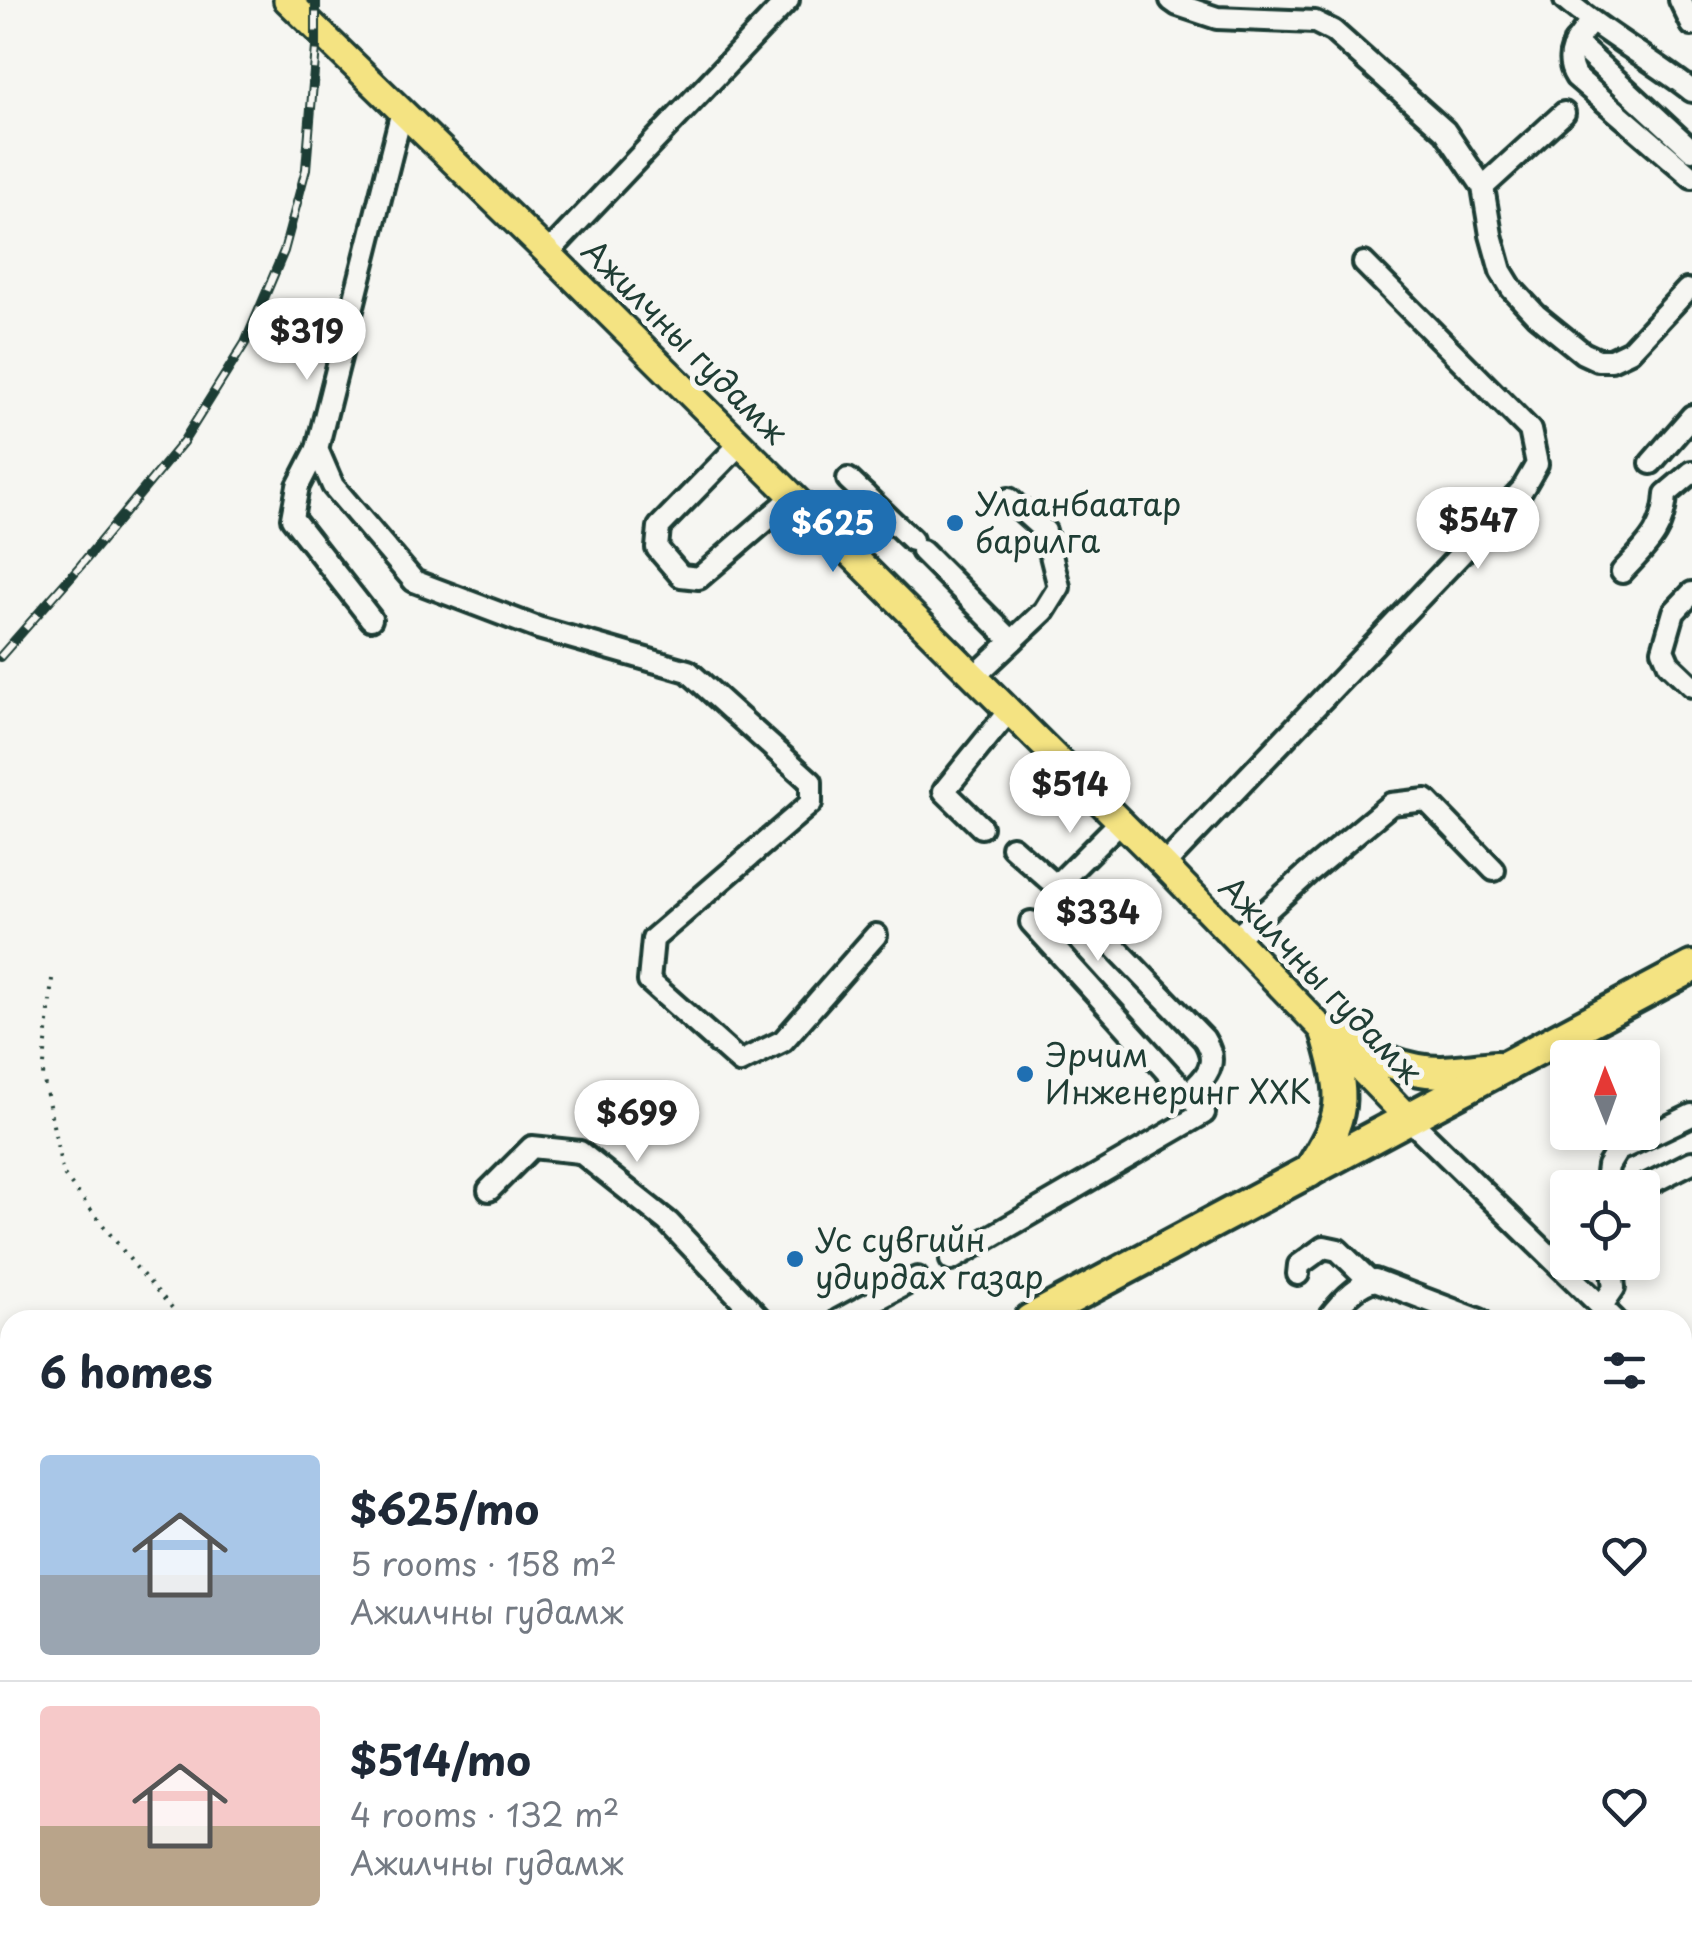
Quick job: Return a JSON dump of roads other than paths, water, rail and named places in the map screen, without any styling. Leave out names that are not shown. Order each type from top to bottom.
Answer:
[{"type":"highway","points":[[1049,1310],[1692,967]]},
{"type":"highway","points":[[1327,1034],[1378,1058],[1412,1068],[1439,1072],[1508,1066]]},
{"type":"highway","points":[[1308,1172],[1331,1136],[1339,1106],[1339,1076],[1327,1034]]},
{"type":"main road","name":"Ажилчны гудамж","points":[[287,0],[1009,711],[1409,1119]]},
{"type":"street","points":[[548,254],[788,0]]},
{"type":"street","points":[[1170,0],[1216,18],[1315,22],[1334,32],[1446,131],[1483,187],[1501,271],[1512,289],[1536,315],[1582,352],[1598,360],[1612,360],[1630,351],[1686,290]]},
{"type":"street","points":[[1565,0],[1692,90]]},
{"type":"street","points":[[1680,0],[1692,26]]},
{"type":"street","points":[[1591,22],[1570,55],[1570,67],[1576,77],[1692,177]]},
{"type":"street","points":[[1575,42],[1692,150]]},
{"type":"street","points":[[371,619],[292,518],[298,486],[316,449],[402,111]]},
{"type":"street","points":[[1483,187],[1564,113]]},
{"type":"street","points":[[1164,866],[1522,490],[1536,464],[1530,430],[1364,263]]},
{"type":"street","points":[[1651,462],[1692,416]]},
{"type":"street","points":[[740,444],[659,527],[657,548],[681,576],[700,578],[794,497]]},
{"type":"street","points":[[316,449],[332,486],[414,581],[538,628],[688,672],[811,782],[810,803],[653,940],[649,980],[740,1062],[783,1041],[876,935]]},
{"type":"street","points":[[1622,572],[1658,531],[1665,514],[1666,494],[1692,472]]},
{"type":"street","points":[[848,478],[1012,641]]},
{"type":"street","points":[[828,532],[865,494]]},
{"type":"street","points":[[974,677],[1044,611],[1059,587],[1045,531],[1009,499]]},
{"type":"street","points":[[1692,592],[1674,612],[1663,650],[1669,664],[1692,686]]},
{"type":"street","points":[[981,827],[944,791],[1009,711]]},
{"type":"street","points":[[1235,939],[1391,804],[1426,800],[1494,870]]},
{"type":"street","points":[[1056,886],[1120,822]]},
{"type":"street","points":[[1012,847],[1056,886],[1204,1038],[1212,1060],[1196,1086]]},
{"type":"street","points":[[951,1260],[1204,1113],[1032,922]]},
{"type":"street","points":[[1607,1170],[1617,1151],[1692,1115]]},
{"type":"street","points":[[1409,1119],[1604,1310]]},
{"type":"street","points":[[489,1190],[532,1147],[580,1152],[668,1222],[752,1310]]},
{"type":"street","points":[[1660,1178],[1692,1162]]},
{"type":"street","points":[[1298,1274],[1299,1264],[1324,1247],[1338,1250],[1369,1280],[1455,1310]]},
{"type":"street","points":[[858,1310],[917,1278]]},
{"type":"street","points":[[1336,1310],[1369,1280]]},
{"type":"street","points":[[1609,1310],[1613,1280]]},
{"type":"railway","points":[[0,657],[183,442],[245,343],[284,251],[306,169],[316,0]]},
{"type":"place","name":"Улаанбаатар барилга","points":[[955,523]]},
{"type":"place","name":"Эрчим Инженеринг ХХК","points":[[1025,1074]]},
{"type":"place","name":"Ус сувгийн удирдах газар","points":[[795,1259]]}]
